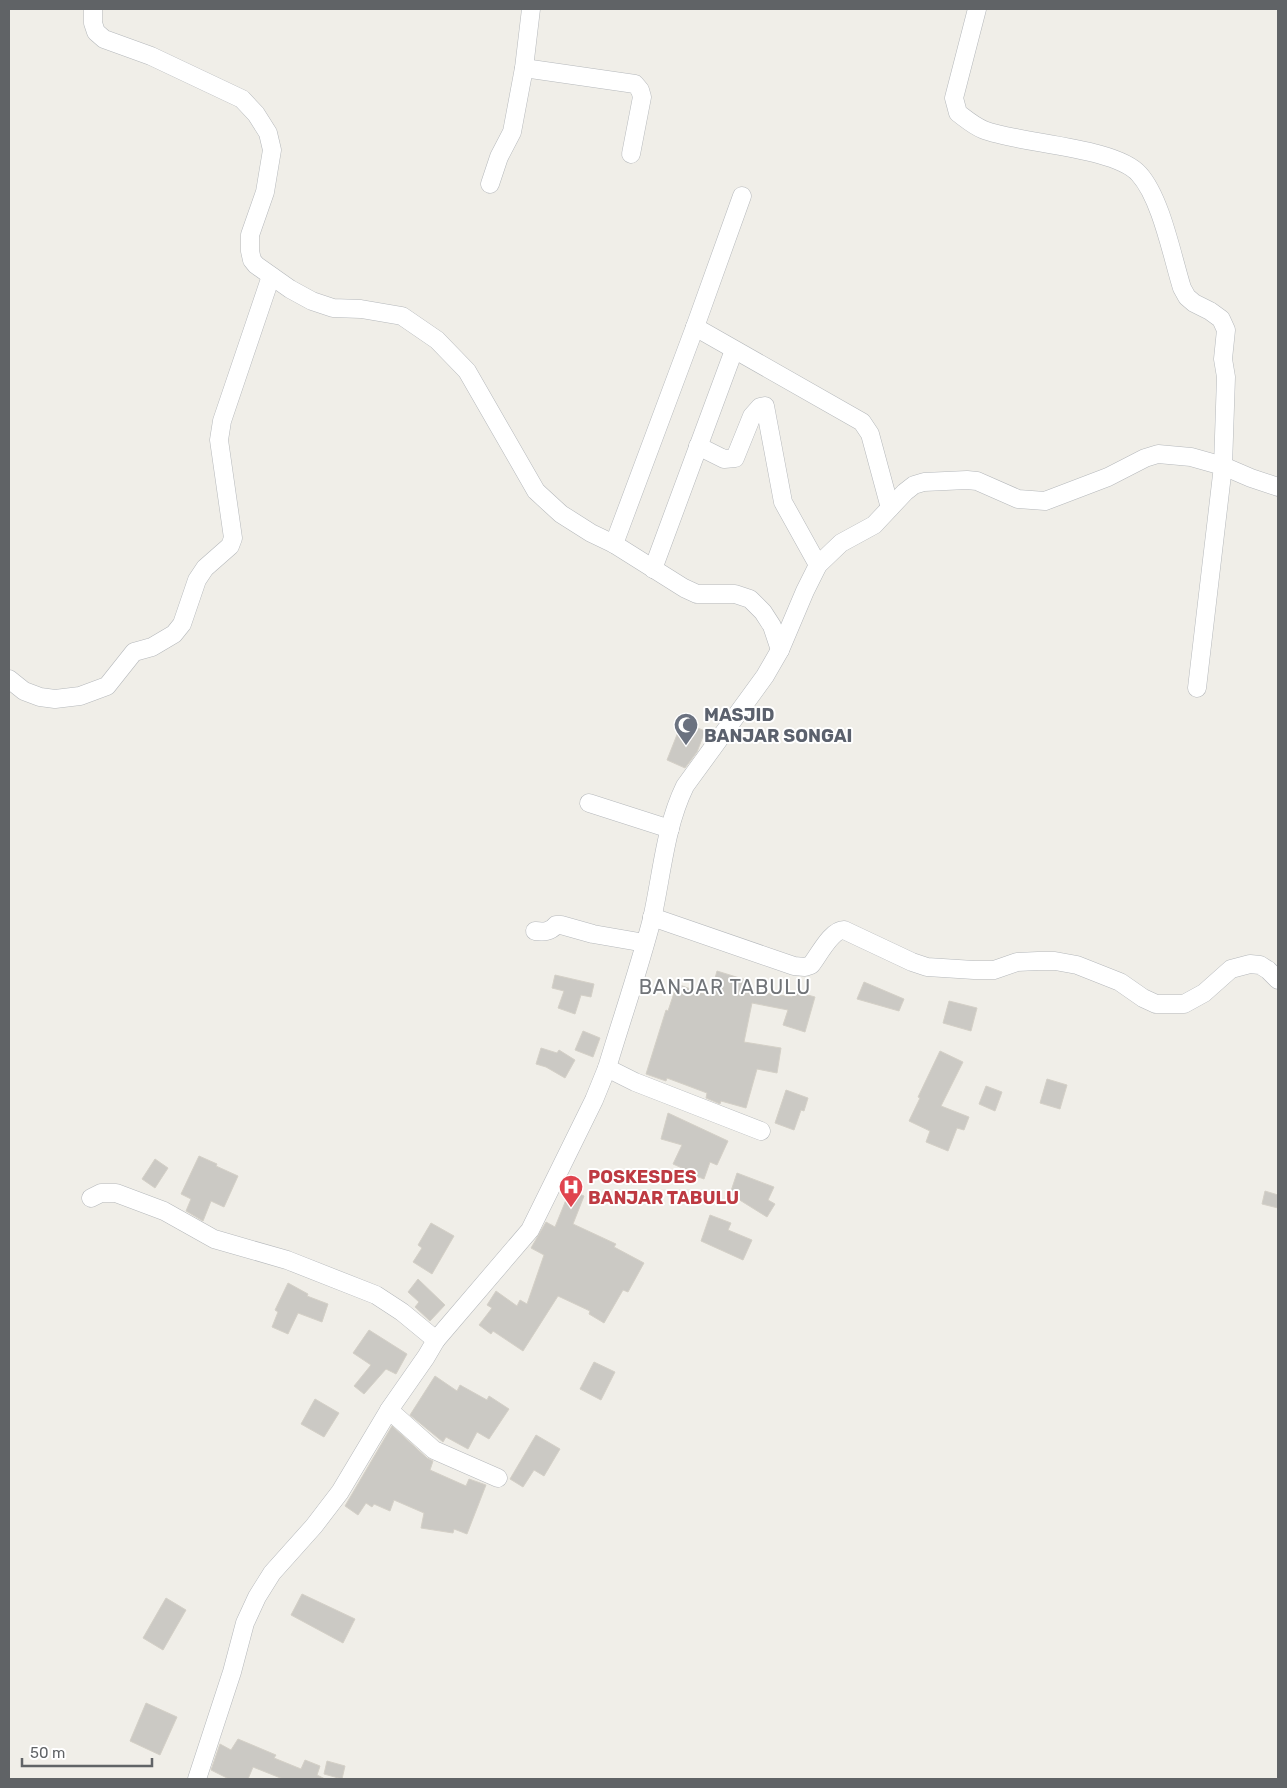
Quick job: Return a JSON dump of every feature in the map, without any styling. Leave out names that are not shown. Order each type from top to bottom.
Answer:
[{"type":"street","points":[[93,9],[93,23],[96,32],[104,39],[151,56],[226,91],[242,99],[256,114],[268,133],[272,150],[264,192],[250,235],[250,251],[252,260],[256,265],[312,301],[333,308],[402,316],[437,340],[467,371],[536,491],[561,514],[591,534],[614,544],[684,588],[697,594],[735,594],[750,599],[764,612],[772,626],[780,650]]},
{"type":"street","points":[[490,184],[499,157],[512,132],[524,68],[531,9]]},
{"type":"street","points":[[978,9],[954,98],[958,113],[983,130],[1109,158],[1124,163],[1139,174],[1154,198],[1182,288],[1188,297],[1221,319],[1226,330],[1223,359],[1226,377],[1223,466],[1197,688]]},
{"type":"street","points":[[524,68],[634,84],[640,90],[642,97],[631,154]]},
{"type":"street","points":[[614,544],[742,196]]},
{"type":"street","points":[[9,678],[24,691],[40,697],[55,699],[80,696],[107,686],[134,652],[152,647],[164,641],[174,634],[182,624],[197,580],[205,568],[230,546],[233,538],[219,440],[222,421],[271,276]]},
{"type":"street","points":[[695,328],[862,422],[870,434],[890,508]]},
{"type":"street","points":[[653,569],[734,350]]},
{"type":"street","points":[[698,446],[724,459],[735,458],[752,416],[760,406],[765,406],[783,502],[818,565]]},
{"type":"street","points":[[197,1779],[232,1672],[245,1623],[256,1597],[272,1572],[314,1526],[340,1492],[389,1410],[436,1340],[530,1230],[594,1100],[607,1068],[637,976],[677,801],[685,786],[765,676],[780,650],[818,565],[841,543],[874,525],[905,492],[914,485],[924,482],[977,481],[1018,499],[1045,501],[1108,477],[1158,454],[1190,457],[1223,466],[1278,487]]},
{"type":"street","points":[[589,803],[670,828]]},
{"type":"street","points":[[652,917],[794,966],[805,967],[811,965],[833,934],[838,930],[844,930],[912,962],[927,967],[994,970],[1017,962],[1055,961],[1094,971],[1120,982],[1143,998],[1156,1004],[1184,1004],[1204,993],[1231,968],[1250,964],[1260,965],[1278,980]]},
{"type":"street","points":[[535,931],[544,932],[553,929],[556,925],[561,925],[593,934],[645,943]]},
{"type":"street","points":[[607,1068],[644,1085],[762,1131]]},
{"type":"street","points":[[91,1198],[101,1193],[116,1193],[164,1211],[214,1239],[287,1260],[376,1295],[402,1312],[436,1340]]},
{"type":"street","points":[[389,1410],[434,1450],[498,1478]]},
{"type":"building","name":"MASJID BANJAR SONGAI","points":[[682,722],[705,731],[697,752],[685,768],[667,760]]},
{"type":"building","points":[[717,971],[746,980],[743,989],[792,997],[793,991],[815,997],[805,1032],[783,1025],[788,1010],[752,1003],[744,1042],[781,1048],[777,1073],[757,1069],[746,1108],[721,1101],[720,1104],[706,1098],[707,1093],[667,1078],[666,1081],[646,1074],[666,1010],[668,1011],[677,984],[710,996]]},
{"type":"building","points":[[555,975],[594,984],[591,997],[581,995],[575,1014],[558,1008],[564,991],[552,988]]},
{"type":"building","points":[[864,982],[904,999],[899,1011],[857,999]]},
{"type":"building","points":[[949,1001],[977,1008],[971,1031],[943,1023]]},
{"type":"building","points":[[583,1031],[600,1038],[593,1057],[575,1050]]},
{"type":"building","points":[[541,1048],[557,1053],[559,1050],[575,1060],[565,1078],[546,1067],[536,1064]]},
{"type":"building","points":[[940,1051],[963,1062],[941,1106],[969,1117],[964,1130],[957,1128],[948,1151],[926,1142],[930,1131],[909,1121]]},
{"type":"building","points":[[1047,1079],[1067,1085],[1060,1109],[1040,1103]]},
{"type":"building","points":[[986,1086],[1002,1092],[995,1111],[979,1104]]},
{"type":"building","points":[[786,1090],[808,1098],[804,1111],[801,1110],[794,1130],[775,1123]]},
{"type":"building","points":[[668,1113],[728,1141],[717,1165],[710,1162],[704,1179],[690,1174],[691,1172],[673,1164],[682,1145],[661,1139]]},
{"type":"building","points":[[199,1156],[238,1176],[224,1207],[211,1201],[203,1221],[186,1211],[191,1199],[181,1194]]},
{"type":"building","points":[[155,1159],[168,1168],[155,1188],[142,1179]]},
{"type":"building","points":[[737,1173],[774,1187],[768,1200],[775,1204],[767,1217],[730,1194]]},
{"type":"building","points":[[570,1190],[584,1196],[573,1224],[616,1244],[614,1247],[644,1263],[628,1292],[623,1290],[604,1323],[589,1314],[590,1311],[558,1296],[523,1351],[493,1331],[491,1334],[479,1325],[492,1308],[487,1305],[496,1291],[517,1306],[520,1300],[527,1304],[544,1255],[531,1248],[546,1222],[555,1227]]},
{"type":"building","points":[[1265,1191],[1278,1195],[1278,1208],[1262,1204]]},
{"type":"building","points":[[710,1215],[731,1223],[728,1230],[752,1240],[743,1260],[701,1241]]},
{"type":"building","points":[[431,1223],[454,1236],[432,1274],[413,1262],[422,1248],[418,1245]]},
{"type":"building","points":[[418,1279],[445,1305],[430,1321],[415,1307],[419,1302],[408,1292]]},
{"type":"building","points":[[288,1283],[308,1294],[307,1296],[328,1304],[322,1322],[298,1313],[288,1334],[272,1327],[278,1312],[275,1310]]},
{"type":"building","points":[[369,1330],[407,1354],[396,1374],[386,1369],[364,1394],[354,1386],[371,1365],[353,1353]]},
{"type":"building","points":[[594,1362],[615,1372],[601,1400],[580,1389]]},
{"type":"building","points":[[435,1376],[457,1391],[460,1385],[487,1400],[489,1396],[509,1409],[489,1439],[477,1432],[468,1449],[446,1437],[443,1442],[410,1415]]},
{"type":"building","points":[[315,1399],[339,1413],[324,1437],[301,1424]]},
{"type":"building","points":[[392,1426],[427,1458],[433,1461],[430,1470],[466,1486],[469,1479],[486,1485],[467,1534],[454,1529],[453,1533],[421,1528],[424,1513],[394,1500],[390,1511],[374,1504],[372,1507],[366,1503],[358,1515],[345,1506]]},
{"type":"building","points":[[536,1435],[560,1449],[544,1476],[534,1470],[523,1487],[510,1479]]},
{"type":"building","points":[[302,1594],[355,1619],[343,1643],[291,1615]]},
{"type":"building","points":[[166,1598],[186,1610],[163,1650],[143,1638]]},
{"type":"building","points":[[146,1703],[177,1717],[160,1755],[130,1741]]},
{"type":"building","points":[[238,1739],[276,1755],[274,1758],[301,1769],[305,1760],[320,1766],[317,1775],[325,1779],[283,1779],[253,1767],[248,1779],[229,1779],[211,1770],[220,1744],[231,1750]]},
{"type":"building","points":[[327,1761],[345,1766],[342,1779],[324,1774]]},
{"type":"place","name":"MASJID BANJAR SONGAI","points":[[686,746]]},
{"type":"place","name":"POSKESDES BANJAR TABULU","points":[[571,1208]]},
{"type":"district","name":"BANJAR TABULU","points":[[725,987]]}]
